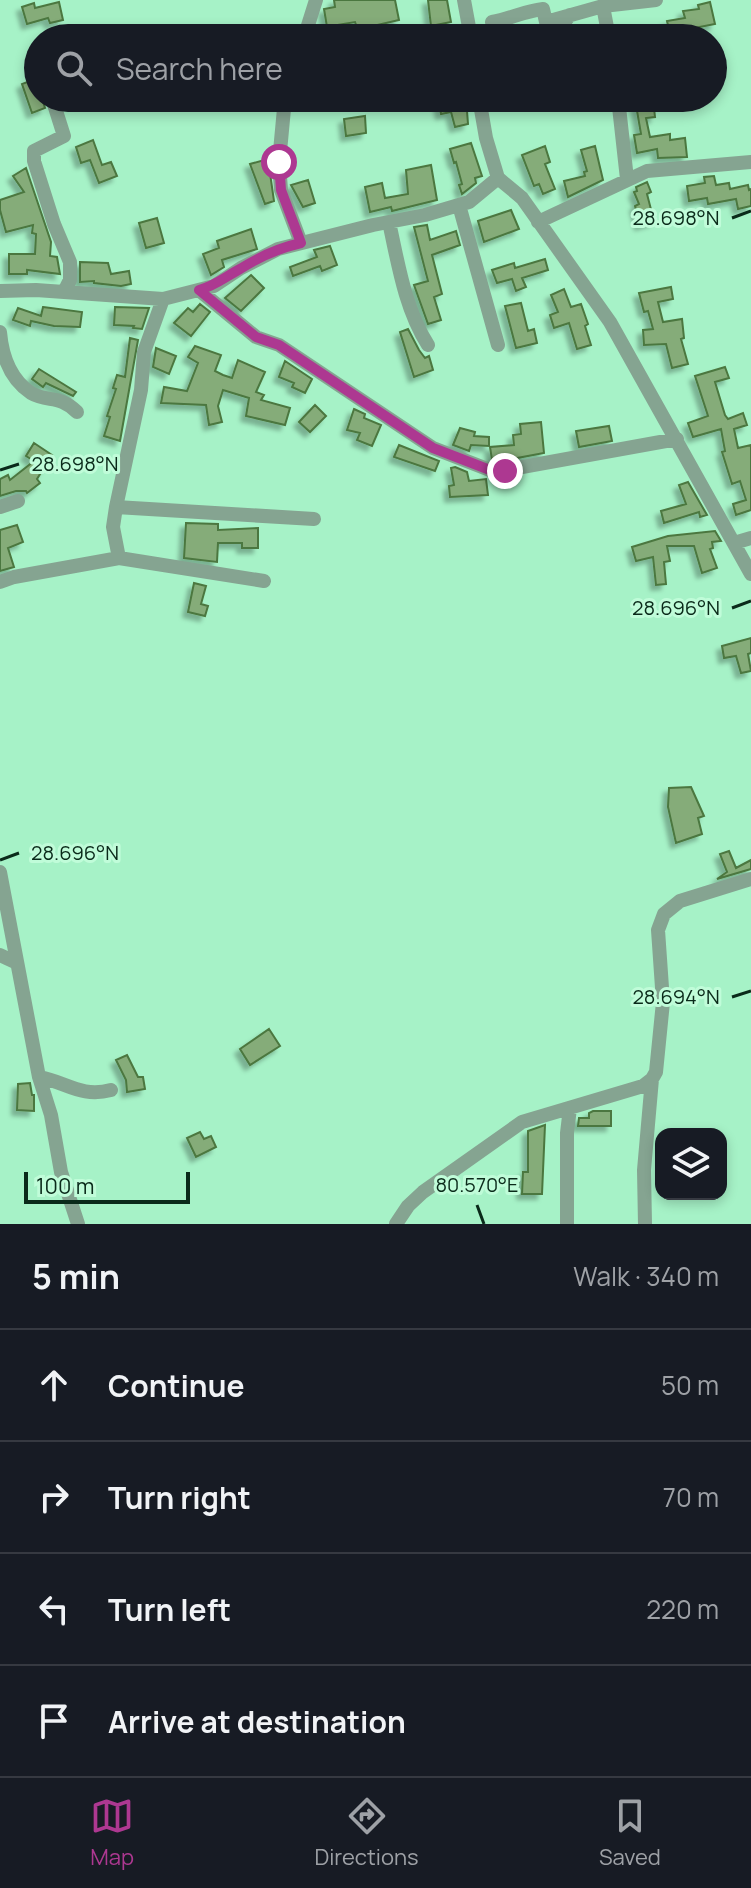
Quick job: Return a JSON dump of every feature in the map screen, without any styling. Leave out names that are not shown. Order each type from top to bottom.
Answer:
[{"type":"street","points":[[308,24],[316,0]]},
{"type":"street","points":[[464,0],[468,24]]},
{"type":"street","points":[[492,22],[543,9],[546,22],[603,6],[656,0]]},
{"type":"street","points":[[603,6],[606,24]]},
{"type":"street","points":[[563,24],[570,15]]},
{"type":"street","points":[[56,112],[64,136],[34,151],[34,161],[70,262],[70,280],[64,292]]},
{"type":"street","points":[[284,112],[279,162],[281,190],[301,243]]},
{"type":"street","points":[[481,112],[498,178],[522,198],[610,322],[751,574]]},
{"type":"street","points":[[620,112],[627,179]]},
{"type":"street","points":[[538,222],[647,171],[751,162]]},
{"type":"street","points":[[0,291],[163,299],[214,286],[278,249],[469,202],[498,178]]},
{"type":"street","points":[[459,205],[498,345]]},
{"type":"street","points":[[389,222],[402,283],[428,345]]},
{"type":"street","points":[[199,290],[256,337],[279,345],[433,448],[495,472],[677,439]]},
{"type":"street","points":[[119,558],[113,527],[116,507],[141,390],[144,352],[163,299]]},
{"type":"street","points":[[0,332],[6,365],[32,394],[67,402],[77,412]]},
{"type":"street","points":[[0,507],[18,501]]},
{"type":"street","points":[[116,507],[314,519]]},
{"type":"street","points":[[734,543],[751,538]]},
{"type":"street","points":[[0,582],[119,558],[264,581]]},
{"type":"street","points":[[0,872],[39,1077],[51,1115],[61,1172],[78,1224]]},
{"type":"street","points":[[396,1224],[408,1206],[423,1192],[522,1122],[643,1086],[652,1079],[656,1072],[663,1002],[659,923],[671,905],[751,879]]},
{"type":"street","points":[[0,955],[17,963]]},
{"type":"street","points":[[39,1077],[72,1090],[99,1093],[111,1090]]},
{"type":"street","points":[[645,1224],[644,1170],[652,1079]]},
{"type":"street","points":[[567,1224],[570,1108]]},
{"type":"building","points":[[334,0],[395,0],[399,20],[382,24],[326,24],[324,9],[335,7]]},
{"type":"building","points":[[428,0],[447,0],[451,22],[431,24]]},
{"type":"building","points":[[59,2],[63,20],[50,23],[48,18],[27,24],[22,7],[34,3],[35,8]]},
{"type":"building","points":[[710,2],[715,24],[668,24],[667,21],[685,18],[683,11],[699,9],[698,5]]},
{"type":"building","points":[[451,112],[467,112],[468,124],[455,127]]},
{"type":"building","points":[[637,112],[654,112],[655,117],[646,118],[650,137],[670,134],[670,140],[685,138],[687,157],[658,158],[657,149],[637,153],[634,135],[641,134]]},
{"type":"building","points":[[365,116],[366,133],[346,136],[344,119]]},
{"type":"building","points":[[93,140],[102,165],[111,162],[117,176],[99,183],[90,160],[81,163],[76,147]]},
{"type":"building","points":[[471,143],[482,176],[475,178],[476,183],[462,194],[459,185],[462,184],[450,149]]},
{"type":"building","points":[[545,146],[550,162],[545,164],[555,189],[543,194],[539,184],[534,186],[522,155]]},
{"type":"building","points":[[595,146],[603,180],[568,197],[564,181],[585,176],[584,172],[587,171],[581,150]]},
{"type":"building","points":[[268,159],[274,201],[265,204],[250,164]]},
{"type":"building","points":[[431,165],[437,200],[392,211],[391,207],[370,212],[365,187],[382,183],[385,198],[408,194],[406,170]]},
{"type":"building","points":[[26,168],[51,242],[50,256],[57,257],[60,274],[27,270],[27,274],[9,274],[9,254],[35,254],[33,225],[6,232],[0,210],[0,200],[24,192],[13,176]]},
{"type":"building","points":[[714,176],[716,185],[729,183],[730,189],[748,185],[751,189],[751,206],[738,209],[736,199],[708,204],[707,198],[689,201],[687,186],[705,183],[704,177]]},
{"type":"building","points":[[308,180],[315,203],[303,207],[291,185]]},
{"type":"building","points":[[647,182],[654,221],[640,225],[635,206],[639,204],[634,192],[637,191],[636,187]]},
{"type":"building","points":[[511,210],[519,229],[484,242],[478,221]]},
{"type":"building","points":[[157,218],[164,243],[146,248],[139,223]]},
{"type":"building","points":[[427,225],[430,240],[456,231],[460,245],[432,255],[442,294],[434,297],[441,320],[428,324],[414,285],[428,281],[414,227]]},
{"type":"building","points":[[251,229],[257,249],[222,260],[224,267],[211,275],[203,254],[219,248],[217,241]]},
{"type":"building","points":[[330,246],[337,265],[322,271],[320,266],[293,276],[290,267],[317,257],[314,250]]},
{"type":"building","points":[[545,259],[548,270],[522,278],[526,287],[516,291],[512,279],[497,283],[492,270],[514,263],[515,268]]},
{"type":"building","points":[[80,262],[108,263],[111,274],[129,271],[131,284],[80,282]]},
{"type":"building","points":[[251,275],[264,288],[241,311],[225,298]]},
{"type":"building","points":[[671,287],[673,299],[658,302],[663,322],[682,319],[684,338],[681,339],[688,364],[672,368],[666,344],[644,345],[643,330],[653,329],[639,293]]},
{"type":"building","points":[[564,289],[571,307],[581,304],[591,345],[577,349],[569,323],[554,328],[550,315],[558,312],[551,295]]},
{"type":"building","points":[[521,303],[528,331],[534,329],[537,343],[516,348],[505,306]]},
{"type":"building","points":[[200,304],[210,312],[191,336],[174,323],[188,308],[193,312]]},
{"type":"building","points":[[43,307],[82,312],[80,327],[31,321],[30,326],[13,320],[18,308],[41,316]]},
{"type":"building","points":[[115,307],[149,308],[142,329],[114,325]]},
{"type":"building","points":[[408,329],[425,358],[429,356],[433,370],[414,377],[400,332]]},
{"type":"building","points":[[130,338],[138,340],[120,441],[104,436],[117,375],[125,377]]},
{"type":"building","points":[[195,346],[221,355],[215,371],[223,375],[232,378],[238,360],[265,372],[256,392],[264,395],[261,400],[290,408],[285,425],[246,416],[249,398],[223,390],[218,406],[222,422],[209,425],[206,405],[161,403],[164,387],[187,391],[198,363],[188,357]]},
{"type":"building","points":[[156,348],[176,356],[169,374],[153,367]]},
{"type":"building","points":[[285,361],[312,379],[305,393],[292,387],[294,383],[279,377]]},
{"type":"building","points":[[725,367],[729,378],[715,382],[725,415],[728,419],[743,413],[747,425],[734,429],[738,448],[751,445],[751,510],[736,515],[733,504],[746,500],[740,481],[732,484],[722,452],[725,451],[721,429],[693,437],[688,423],[708,416],[695,376]]},
{"type":"building","points":[[39,369],[76,392],[73,396],[46,383],[43,387],[32,379]]},
{"type":"building","points":[[315,405],[326,416],[310,432],[299,422]]},
{"type":"building","points":[[354,409],[365,414],[364,418],[381,425],[372,446],[357,440],[360,433],[347,430]]},
{"type":"building","points":[[541,422],[544,453],[496,462],[492,460],[490,447],[514,445],[513,435],[521,434],[520,424]]},
{"type":"building","points":[[609,426],[612,441],[579,447],[576,431]]},
{"type":"building","points":[[460,428],[475,432],[474,436],[489,437],[489,446],[471,445],[469,451],[453,445]]},
{"type":"building","points":[[34,443],[52,455],[37,479],[40,483],[27,493],[16,491],[0,496],[0,479],[8,475],[10,480],[34,461],[26,456]]},
{"type":"building","points":[[399,445],[439,461],[435,471],[394,457]]},
{"type":"building","points":[[451,468],[467,472],[469,481],[486,479],[488,495],[450,497],[449,486],[454,485]]},
{"type":"building","points":[[688,482],[707,515],[700,517],[699,512],[664,523],[661,511],[686,504],[679,485]]},
{"type":"building","points":[[186,523],[218,524],[218,530],[258,528],[258,548],[242,548],[242,543],[218,543],[217,562],[184,558]]},
{"type":"building","points":[[17,525],[23,542],[8,548],[14,567],[0,571],[0,530]]},
{"type":"building","points":[[715,531],[721,541],[712,542],[713,548],[710,549],[717,568],[702,573],[694,546],[667,546],[670,561],[664,562],[666,584],[656,585],[653,557],[636,561],[632,547],[668,536]]},
{"type":"building","points":[[194,583],[206,586],[201,604],[208,606],[205,616],[188,612]]},
{"type":"building","points":[[751,638],[751,653],[748,654],[751,671],[741,673],[736,656],[724,658],[722,646]]},
{"type":"building","points":[[691,787],[704,816],[698,818],[702,834],[676,843],[668,807],[669,788]]},
{"type":"building","points":[[729,851],[736,868],[751,860],[751,869],[717,879],[727,872],[720,854]]},
{"type":"building","points":[[269,1029],[280,1046],[250,1065],[240,1049]]},
{"type":"building","points":[[127,1055],[138,1077],[143,1077],[145,1089],[127,1092],[126,1080],[116,1060]]},
{"type":"building","points":[[30,1083],[34,1111],[17,1110],[18,1084]]},
{"type":"building","points":[[611,1111],[611,1126],[578,1126],[579,1118],[589,1118],[589,1113]]},
{"type":"building","points":[[545,1125],[542,1194],[522,1194],[523,1172],[528,1172],[528,1131]]},
{"type":"building","points":[[200,1132],[204,1139],[211,1136],[216,1147],[196,1157],[187,1138]]},
{"type":"route","points":[[279,162],[281,190],[301,243],[278,249],[214,286],[199,290],[256,337],[279,345],[433,448],[495,472],[505,471]]}]
